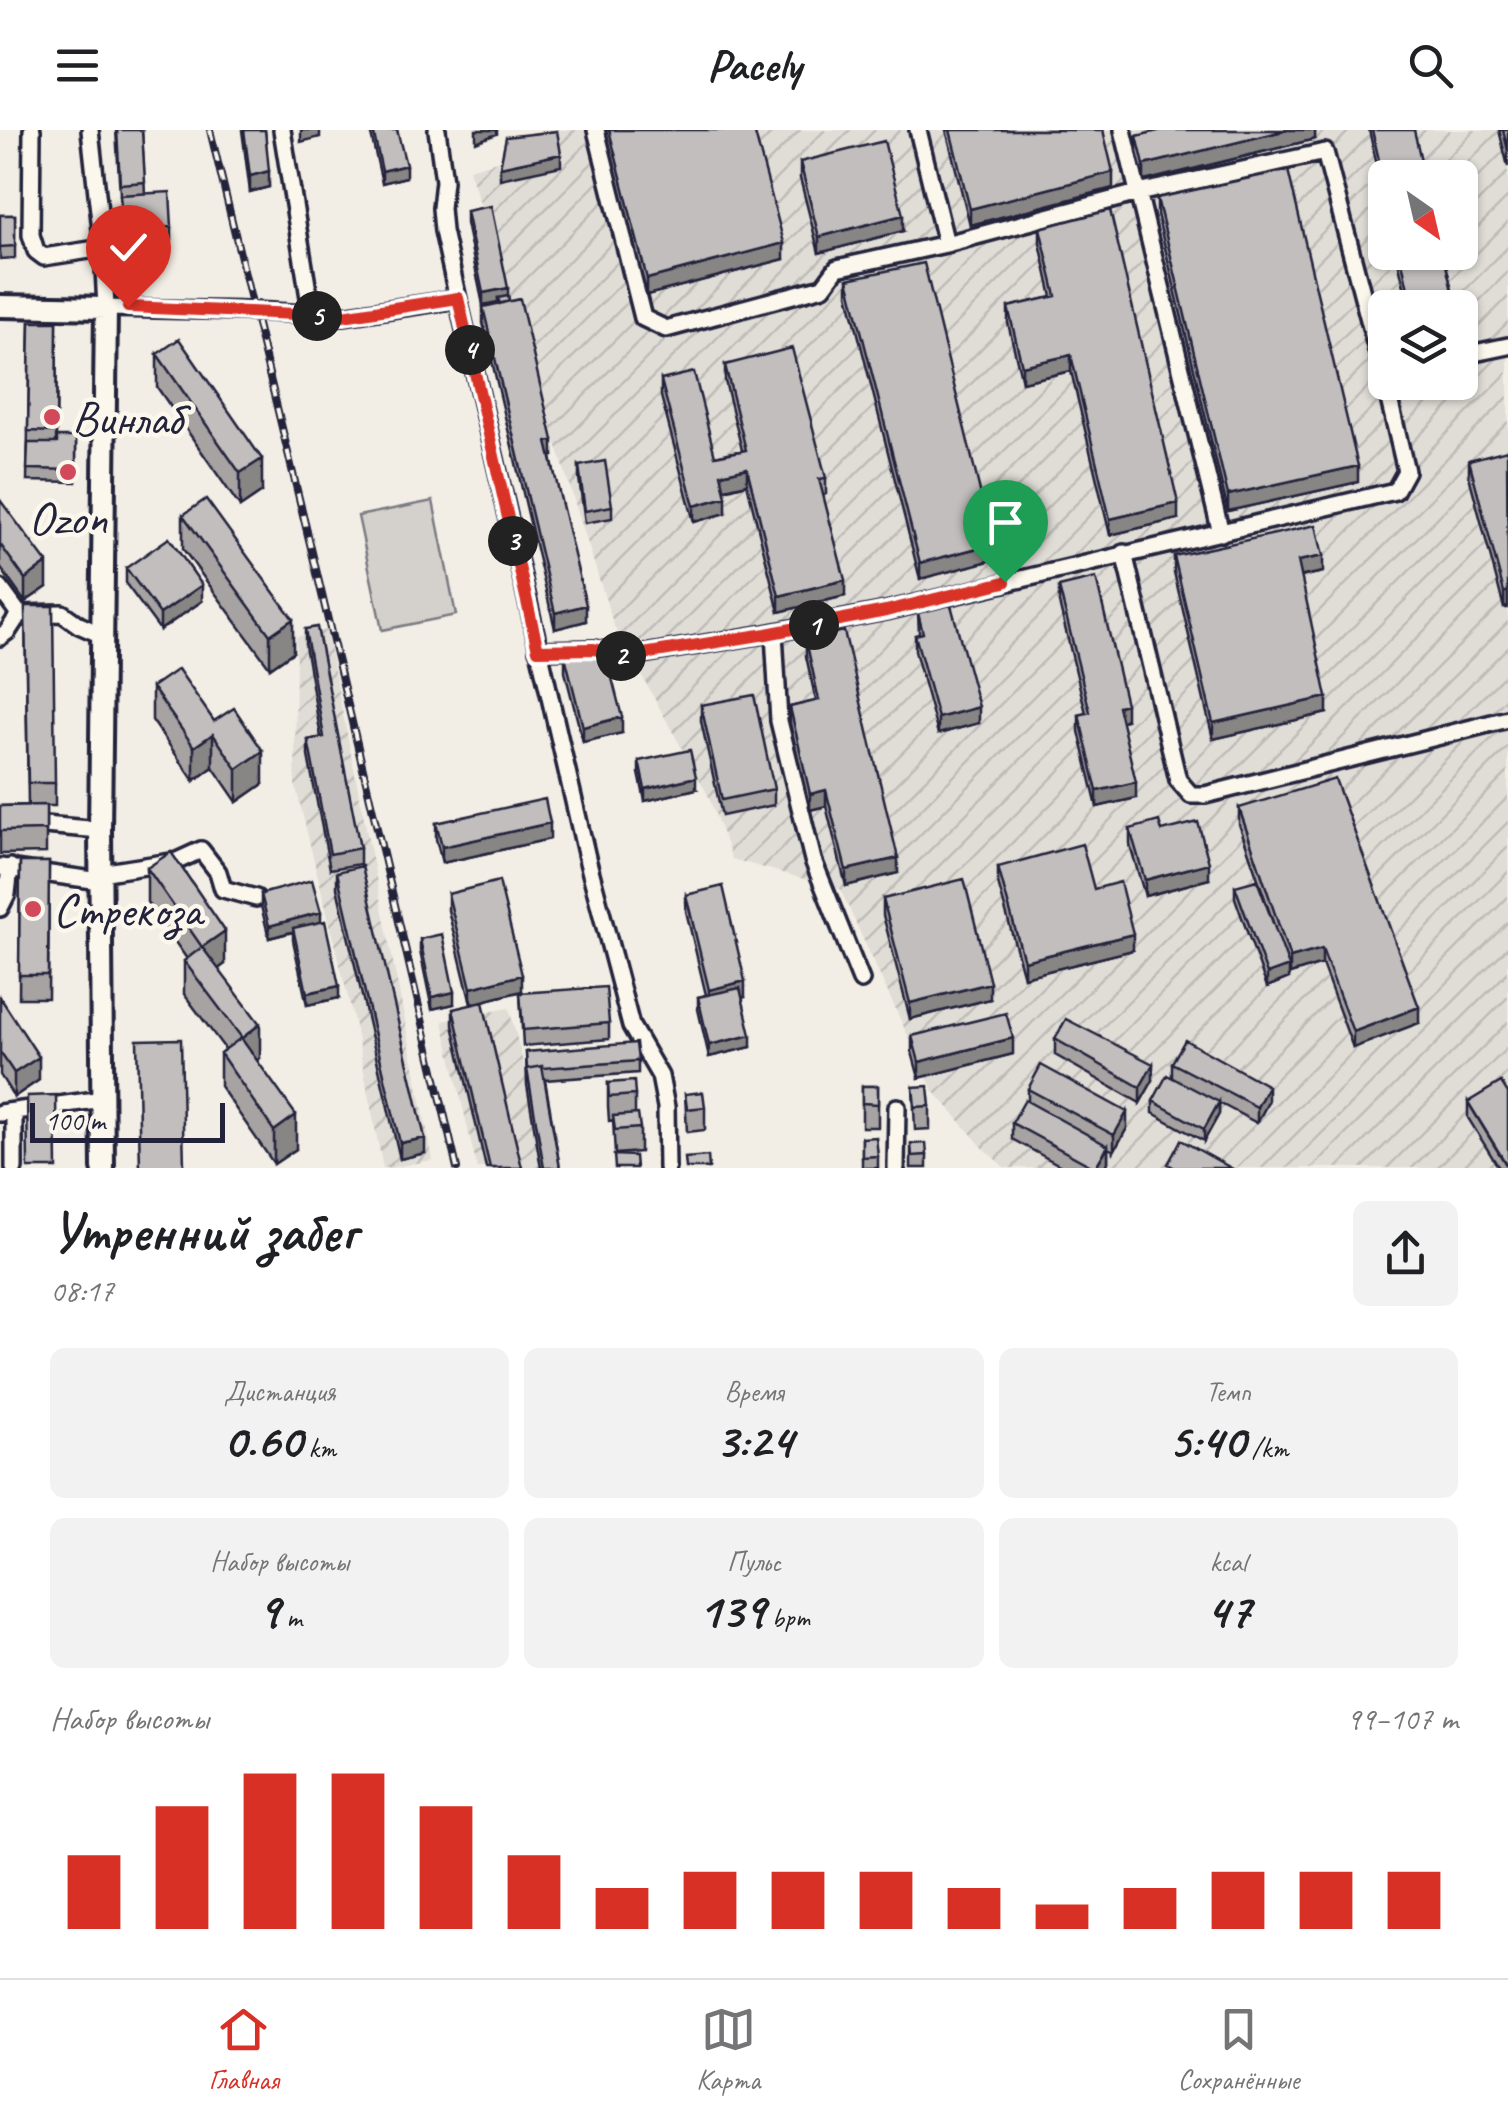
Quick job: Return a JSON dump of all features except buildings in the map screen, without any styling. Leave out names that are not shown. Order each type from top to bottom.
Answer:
[{"type":"main road","points":[[0,306],[106,308],[100,830],[103,1168]]},
{"type":"street","points":[[32,130],[32,235],[36,251],[44,257],[103,248]]},
{"type":"street","points":[[90,130],[106,308],[343,316],[458,298]]},
{"type":"street","points":[[282,130],[312,316]]},
{"type":"street","points":[[437,130],[444,181],[443,231],[588,862],[631,1026],[660,1076],[666,1106],[667,1168]]},
{"type":"street","points":[[596,130],[643,318],[666,329],[823,287],[837,268],[946,244],[1138,193],[1325,152],[1368,317]]},
{"type":"street","points":[[918,130],[946,244]]},
{"type":"street","points":[[1122,130],[1221,533]]},
{"type":"street","points":[[1478,352],[1508,346]]},
{"type":"street","points":[[538,650],[594,649],[625,657],[774,632],[886,611],[1396,491],[1406,472],[1389,400]]},
{"type":"street","points":[[1124,553],[1178,780],[1191,795],[1508,718]]},
{"type":"street","points":[[0,588],[19,614]]},
{"type":"street","points":[[19,614],[62,613],[102,635]]},
{"type":"street","points":[[0,637],[19,614]]},
{"type":"street","points":[[774,632],[778,720],[813,860],[861,980]]},
{"type":"street","points":[[0,821],[100,830]]},
{"type":"street","points":[[0,908],[7,894],[3,869],[100,877],[177,861],[201,850],[218,872],[223,889],[256,898]]},
{"type":"street","points":[[14,1168],[7,1112],[103,1100]]},
{"type":"street","points":[[896,1107],[896,1168]]},
{"type":"shaded area","points":[[548,130],[1508,130],[1508,1168],[1005,1168],[985,1150],[933,1090],[840,889],[732,859],[708,795],[614,626],[469,169],[549,146]]},
{"type":"shaded area","points":[[433,501],[456,615],[382,630],[358,516]]},
{"type":"shaded area","points":[[326,630],[433,1160],[390,1168],[383,1168],[354,1021],[295,784],[296,637]]},
{"type":"shaded area","points":[[509,1008],[548,1168],[477,1168],[443,1021]]},
{"type":"railway","points":[[210,130],[457,1168]]},
{"type":"place","name":"Винлаб","points":[[52,417]]},
{"type":"place","name":"Ozon","points":[[68,472]]},
{"type":"place","name":"Стрекоза","points":[[33,909]]},
{"type":"route","points":[[128,307],[343,316],[458,298],[538,650],[594,649],[625,657],[886,611],[1005,582]]}]
